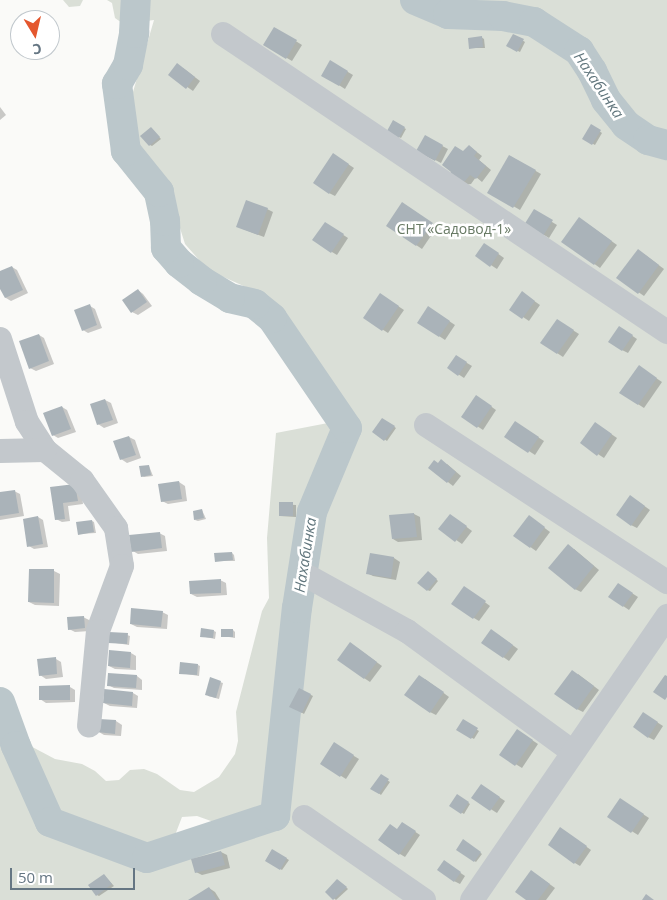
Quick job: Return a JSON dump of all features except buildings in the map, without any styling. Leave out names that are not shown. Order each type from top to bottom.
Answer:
[{"type":"street","points":[[223,34],[667,332]]},
{"type":"street","points":[[0,339],[27,422],[45,450],[82,480],[116,528],[122,566],[98,631],[88,726]]},
{"type":"street","points":[[426,425],[667,582]]},
{"type":"street","points":[[0,451],[45,450]]},
{"type":"street","points":[[309,577],[407,631],[573,752]]},
{"type":"street","points":[[472,900],[667,616]]},
{"type":"street","points":[[304,817],[424,900]]},
{"type":"green space","points":[[63,0],[83,0],[80,6],[69,7]]},
{"type":"green space","name":"СНТ «Садовод-1»","points":[[107,0],[667,0],[667,900],[0,900],[0,723],[42,826],[153,862],[258,835],[286,817],[290,793],[291,735],[286,710],[306,571],[293,562],[266,807],[242,821],[211,821],[197,816],[182,817],[172,843],[157,845],[114,834],[87,823],[72,823],[59,816],[49,804],[21,741],[55,759],[82,764],[95,771],[106,781],[119,780],[130,770],[144,769],[157,774],[180,790],[194,792],[219,777],[235,754],[238,741],[236,712],[262,611],[269,598],[267,538],[276,433],[354,418],[337,389],[285,319],[248,288],[208,270],[185,244],[169,193],[121,133],[154,20],[146,21],[137,30],[129,28],[115,18],[112,3]]},
{"type":"waterway","name":"Нахабинка","points":[[0,702],[16,746],[50,822],[147,858],[275,816],[297,608],[312,512],[347,428],[272,318],[255,304],[230,298],[202,281],[179,263],[166,248],[165,221],[159,192],[126,151],[117,84],[128,65],[134,33],[136,0]]},
{"type":"waterway","name":"Нахабинка","points":[[415,0],[448,14],[503,16],[534,22],[579,51],[592,71],[606,100],[626,125],[648,140],[667,145]]}]
